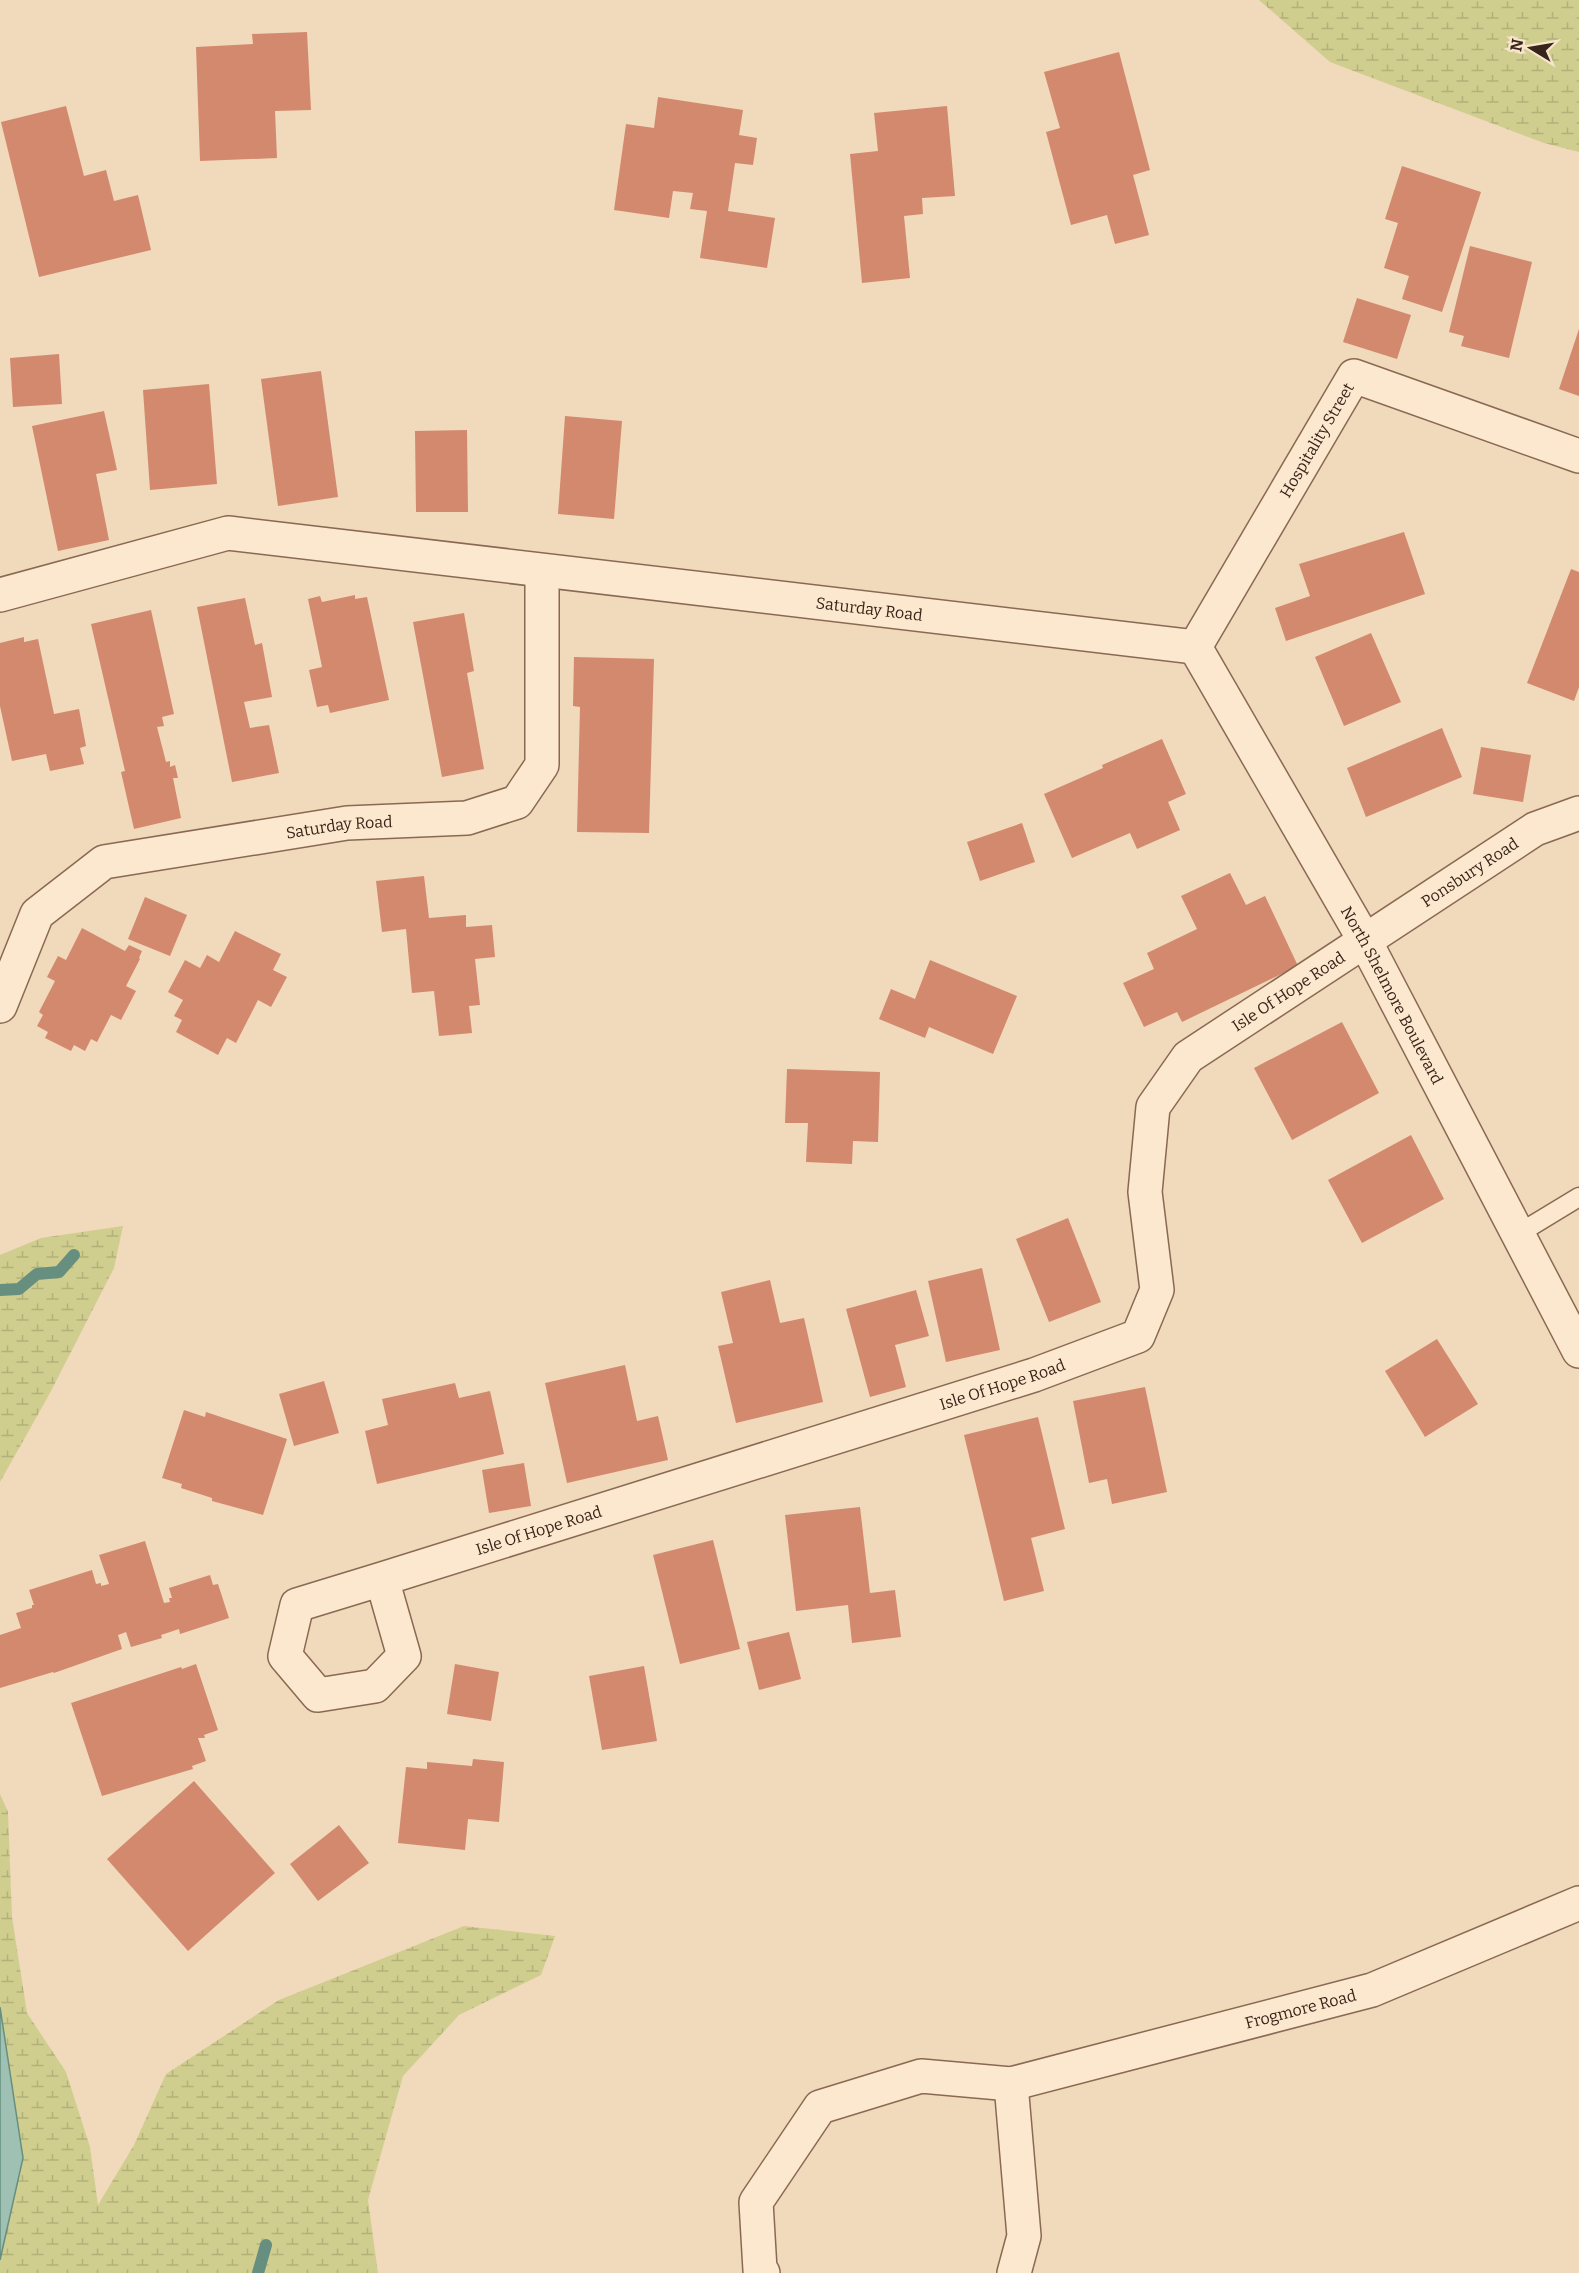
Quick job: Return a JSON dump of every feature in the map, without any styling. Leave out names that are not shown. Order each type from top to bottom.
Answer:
[{"type":"street","name":"Hospitality Street","points":[[1195,647],[1354,376],[1579,456]]},
{"type":"street","name":"Saturday Road","points":[[0,595],[228,533],[1195,647]]},
{"type":"street","name":"Saturday Road","points":[[0,1006],[37,914],[104,862],[347,823],[467,818],[517,802],[542,765],[542,571]]},
{"type":"street","name":"North Shelmore Boulevard","points":[[1195,647],[1365,940],[1579,1351]]},
{"type":"street","name":"Ponsbury Road","points":[[1365,940],[1535,829],[1579,813]]},
{"type":"street","name":"Isle Of Hope Road","points":[[382,1579],[1034,1375],[1138,1336],[1157,1290],[1145,1192],[1153,1107],[1188,1057],[1365,940]]},
{"type":"street","name":"Frogmore Road","points":[[763,2273],[760,2270],[756,2202],[820,2107],[921,2076],[1011,2084],[1372,1990],[1579,1903]]},
{"type":"street","points":[[1011,2084],[1024,2236],[1014,2273]]},
{"type":"lane","points":[[1518,1234],[1579,1197]]},
{"type":"green space","points":[[1259,0],[1579,0],[1579,152],[1544,143],[1330,62]]},
{"type":"green space","points":[[123,1226],[114,1268],[50,1393],[0,1482],[0,1255],[41,1238]]},
{"type":"green space","points":[[0,1794],[8,1812],[12,1917],[27,2013],[66,2072],[90,2147],[98,2205],[134,2145],[166,2074],[279,2000],[464,1926],[555,1936],[541,1975],[459,2015],[403,2076],[368,2200],[378,2273],[0,2273],[0,2260],[23,2158],[0,2007]]},
{"type":"shaded area","points":[[0,2007],[23,2158],[0,2260]]},
{"type":"building","points":[[307,32],[311,110],[275,111],[277,158],[200,161],[196,47],[253,44],[252,34]]},
{"type":"building","points":[[1119,52],[1150,170],[1133,175],[1149,235],[1115,244],[1107,215],[1071,225],[1046,132],[1060,128],[1044,72]]},
{"type":"building","points":[[658,97],[743,110],[739,135],[757,138],[753,165],[735,163],[728,211],[775,218],[767,268],[700,258],[707,211],[690,209],[693,193],[673,191],[669,218],[614,210],[626,124],[654,128]]},
{"type":"building","points":[[66,106],[84,176],[106,170],[114,201],[138,195],[151,250],[39,277],[1,122]]},
{"type":"building","points":[[947,106],[955,196],[922,198],[923,214],[904,216],[910,278],[862,283],[850,154],[878,151],[874,113]]},
{"type":"building","points":[[1402,166],[1481,192],[1442,312],[1402,299],[1409,276],[1384,268],[1398,223],[1385,219]]},
{"type":"building","points":[[1470,246],[1532,262],[1509,358],[1461,346],[1464,336],[1449,332]]},
{"type":"building","points":[[1357,298],[1411,315],[1397,359],[1343,342]]},
{"type":"building","points":[[1579,329],[1579,396],[1559,389]]},
{"type":"building","points":[[59,354],[62,404],[13,407],[10,358]]},
{"type":"building","points":[[321,371],[338,497],[278,506],[261,379]]},
{"type":"building","points":[[209,384],[217,484],[150,490],[143,390]]},
{"type":"building","points":[[104,411],[117,470],[96,474],[109,540],[58,551],[32,426]]},
{"type":"building","points":[[565,416],[622,421],[614,519],[558,514]]},
{"type":"building","points":[[467,430],[468,512],[416,512],[415,431]]},
{"type":"building","points":[[1404,532],[1425,594],[1286,641],[1275,608],[1310,596],[1299,564]]},
{"type":"building","points":[[1571,569],[1579,572],[1579,687],[1574,701],[1527,683]]},
{"type":"building","points":[[355,595],[355,599],[367,597],[389,700],[330,713],[328,705],[317,707],[309,670],[322,667],[308,599],[320,596],[322,602]]},
{"type":"building","points":[[245,598],[255,645],[262,643],[272,697],[244,702],[250,728],[269,725],[279,773],[232,782],[197,607]]},
{"type":"building","points":[[151,610],[174,714],[162,717],[164,726],[157,727],[166,762],[170,761],[170,767],[175,765],[178,778],[173,778],[181,818],[134,829],[121,772],[125,771],[91,624]]},
{"type":"building","points":[[464,613],[474,671],[467,673],[484,769],[442,777],[413,622]]},
{"type":"building","points":[[1371,633],[1401,702],[1344,726],[1315,657]]},
{"type":"building","points":[[24,637],[24,642],[38,639],[54,714],[79,709],[86,746],[80,748],[84,764],[50,771],[46,754],[12,761],[0,706],[0,643]]},
{"type":"building","points":[[574,657],[654,659],[649,833],[577,832],[580,707],[573,706]]},
{"type":"building","points":[[1442,728],[1462,777],[1366,817],[1347,768]]},
{"type":"building","points":[[1162,739],[1186,794],[1168,802],[1180,830],[1137,849],[1130,833],[1072,858],[1044,794]]},
{"type":"building","points":[[1481,747],[1531,755],[1523,802],[1473,794]]},
{"type":"building","points":[[1022,823],[1035,862],[980,881],[967,842]]},
{"type":"building","points":[[1230,873],[1246,905],[1265,896],[1298,966],[1182,1022],[1177,1012],[1144,1027],[1123,983],[1154,969],[1147,953],[1197,929],[1181,896]]},
{"type":"building","points":[[424,876],[429,918],[466,915],[466,927],[492,925],[495,957],[475,959],[480,1005],[469,1006],[472,1033],[439,1036],[434,991],[412,993],[406,929],[382,932],[376,881]]},
{"type":"building","points":[[145,897],[187,915],[170,956],[128,939]]},
{"type":"building","points":[[82,928],[125,951],[129,945],[142,951],[126,986],[136,991],[121,1020],[111,1015],[97,1042],[91,1039],[85,1051],[74,1045],[71,1051],[45,1038],[48,1032],[37,1026],[43,1015],[39,1012],[55,981],[47,977],[58,956],[66,960]]},
{"type":"building","points":[[235,931],[281,954],[273,970],[287,977],[271,1007],[258,1000],[236,1043],[227,1038],[218,1055],[176,1032],[182,1020],[174,1016],[183,1000],[168,992],[185,960],[200,968],[207,955],[219,962]]},
{"type":"building","points":[[930,960],[1017,996],[993,1054],[929,1027],[925,1038],[879,1019],[891,989],[915,999]]},
{"type":"building","points":[[1342,1022],[1379,1093],[1292,1140],[1254,1068]]},
{"type":"building","points":[[787,1069],[880,1072],[878,1142],[853,1141],[852,1164],[806,1162],[808,1123],[785,1123]]},
{"type":"building","points":[[1411,1135],[1444,1199],[1362,1243],[1328,1180]]},
{"type":"building","points":[[1068,1218],[1101,1302],[1049,1322],[1016,1239]]},
{"type":"building","points":[[982,1268],[1000,1350],[946,1362],[928,1281]]},
{"type":"building","points":[[770,1280],[780,1323],[804,1318],[823,1402],[736,1423],[718,1346],[733,1343],[721,1292]]},
{"type":"building","points":[[916,1290],[929,1336],[895,1345],[906,1387],[870,1397],[846,1309]]},
{"type":"building","points":[[1437,1339],[1478,1404],[1425,1437],[1385,1371]]},
{"type":"building","points":[[625,1365],[637,1421],[658,1416],[668,1460],[567,1483],[545,1383]]},
{"type":"building","points":[[324,1381],[339,1433],[294,1446],[279,1394]]},
{"type":"building","points":[[455,1383],[459,1398],[490,1391],[504,1454],[377,1484],[365,1431],[388,1425],[382,1399]]},
{"type":"building","points":[[1145,1387],[1167,1492],[1112,1504],[1107,1479],[1089,1483],[1073,1401]]},
{"type":"building","points":[[184,1410],[205,1417],[206,1412],[287,1439],[263,1515],[212,1501],[212,1498],[181,1488],[182,1484],[162,1478]]},
{"type":"building","points":[[1038,1417],[1065,1529],[1031,1538],[1044,1591],[1004,1601],[964,1435]]},
{"type":"building","points":[[524,1463],[531,1506],[489,1513],[482,1470]]},
{"type":"building","points":[[860,1507],[870,1593],[895,1590],[901,1637],[852,1643],[848,1605],[796,1611],[785,1515]]},
{"type":"building","points":[[713,1540],[740,1649],[680,1664],[653,1555]]},
{"type":"building","points":[[145,1541],[164,1603],[170,1602],[169,1598],[172,1598],[169,1588],[210,1575],[213,1585],[218,1584],[229,1618],[180,1634],[179,1629],[161,1635],[162,1638],[131,1647],[126,1632],[118,1635],[122,1649],[54,1673],[0,1688],[0,1635],[21,1628],[16,1613],[32,1608],[34,1605],[29,1590],[92,1570],[96,1584],[101,1583],[101,1586],[109,1584],[99,1555]]},
{"type":"building","points":[[789,1632],[801,1679],[759,1690],[747,1642]]},
{"type":"building","points":[[196,1664],[218,1730],[204,1735],[205,1738],[198,1738],[206,1761],[192,1766],[193,1769],[102,1796],[71,1703]]},
{"type":"building","points":[[455,1664],[499,1672],[491,1721],[447,1714]]},
{"type":"building","points":[[644,1666],[657,1741],[602,1750],[589,1676]]},
{"type":"building","points":[[473,1759],[504,1762],[499,1822],[468,1819],[465,1850],[398,1843],[406,1767],[427,1769],[427,1762],[472,1766]]},
{"type":"building","points":[[194,1781],[275,1873],[188,1951],[107,1859]]},
{"type":"building","points":[[339,1825],[369,1863],[318,1901],[290,1864]]},
{"type":"waterway","points":[[0,1290],[19,1289],[37,1274],[59,1272],[74,1255]]},
{"type":"waterway","points":[[258,2273],[266,2245]]}]
